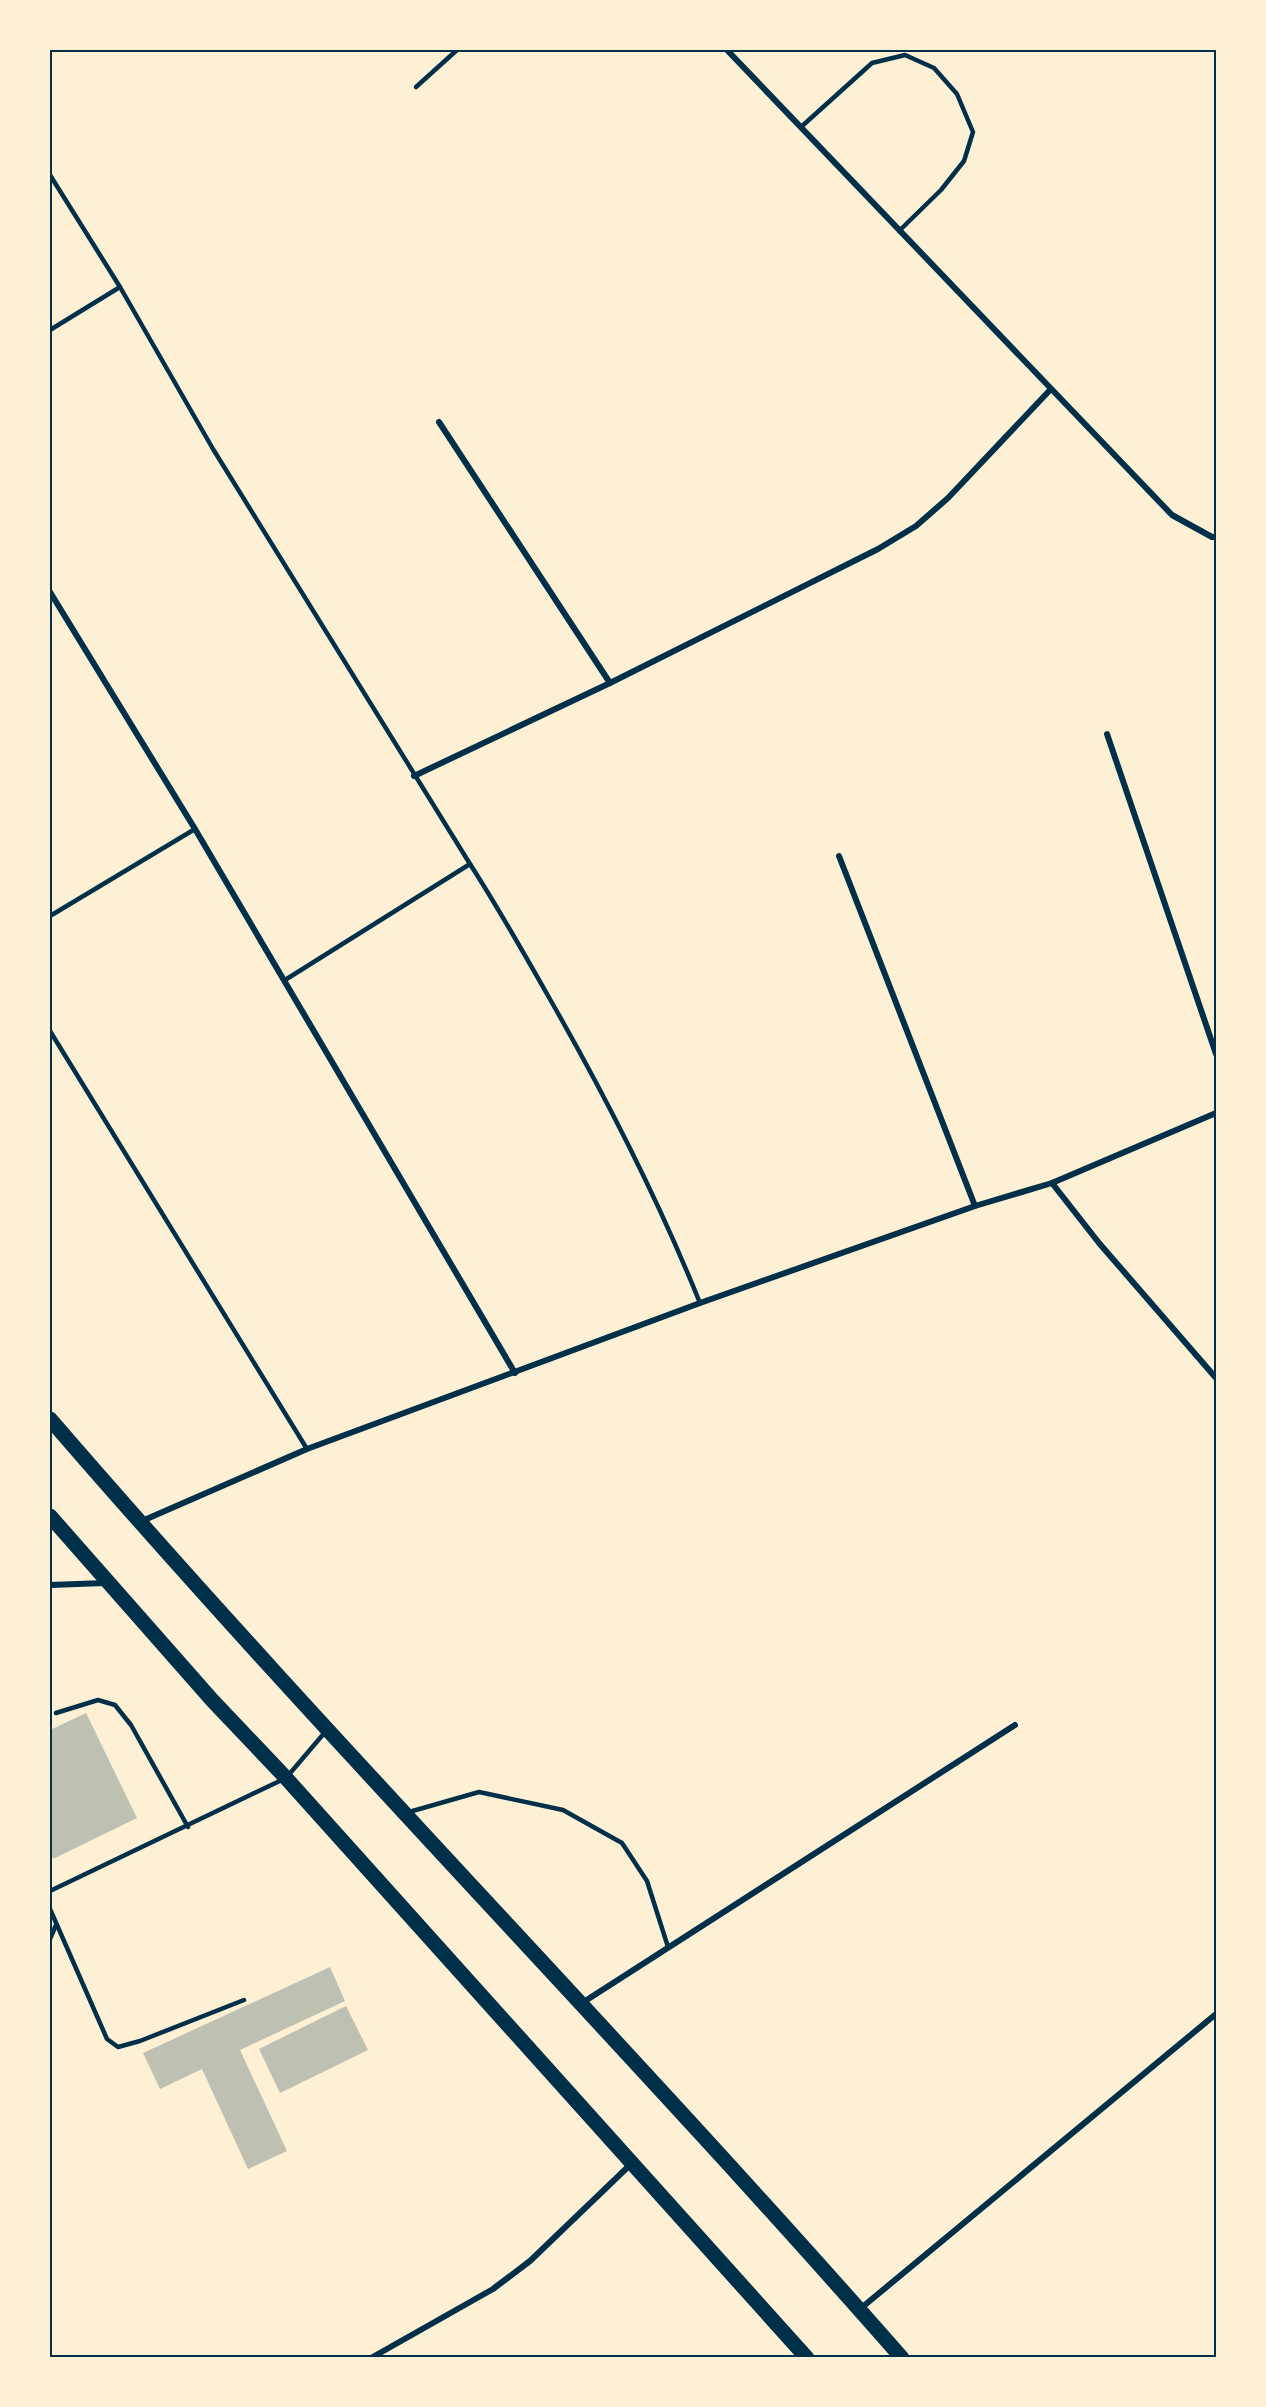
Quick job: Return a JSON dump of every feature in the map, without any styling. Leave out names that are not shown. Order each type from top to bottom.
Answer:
[{"type":"main road","points":[[50,1419],[138,1522],[326,1731],[581,2003],[902,2358]]},
{"type":"main road","points":[[50,1516],[212,1700],[286,1778],[634,2162],[807,2358]]},
{"type":"street","points":[[727,50],[1172,515],[1216,537]]},
{"type":"street","points":[[414,776],[878,549],[916,526],[948,498],[1050,390]]},
{"type":"street","points":[[439,422],[610,682]]},
{"type":"street","points":[[50,592],[285,980],[515,1373]]},
{"type":"street","points":[[1107,735],[1216,1054]]},
{"type":"street","points":[[839,856],[975,1206]]},
{"type":"street","points":[[138,1522],[307,1449],[700,1303],[975,1206],[1052,1183],[1216,1113]]},
{"type":"street","points":[[1052,1183],[1099,1243],[1216,1378]]},
{"type":"street","points":[[50,1585],[108,1583]]},
{"type":"street","points":[[581,2003],[1015,1725]]},
{"type":"street","points":[[859,2309],[1216,2014]]},
{"type":"street","points":[[371,2358],[493,2289],[530,2261],[634,2162]]},
{"type":"lane","points":[[416,87],[457,50]]},
{"type":"lane","points":[[801,127],[872,63],[905,55],[934,68],[957,94],[973,132],[964,161],[941,190],[899,231]]},
{"type":"lane","points":[[50,175],[120,287],[213,449],[414,776],[496,903],[601,1089],[680,1253],[700,1303]]},
{"type":"lane","points":[[50,330],[120,287]]},
{"type":"lane","points":[[50,916],[195,829]]},
{"type":"lane","points":[[285,980],[470,864]]},
{"type":"lane","points":[[50,1031],[307,1449]]},
{"type":"lane","points":[[56,1713],[98,1700],[115,1705],[131,1725],[188,1827]]},
{"type":"lane","points":[[50,1891],[188,1827],[286,1778],[326,1731]]},
{"type":"lane","points":[[403,1813],[479,1792],[563,1810],[622,1843],[647,1881],[669,1947]]},
{"type":"lane","points":[[50,1909],[107,2039],[118,2047],[140,2041],[244,2000]]},
{"type":"lane","points":[[50,1939],[57,1925]]},
{"type":"building","points":[[86,1713],[137,1818],[53,1859],[50,1852],[50,1730]]},
{"type":"building","points":[[330,1967],[345,2001],[240,2050],[287,2151],[248,2169],[202,2069],[160,2089],[143,2053]]},
{"type":"building","points":[[346,2006],[368,2050],[280,2093],[259,2049]]}]
